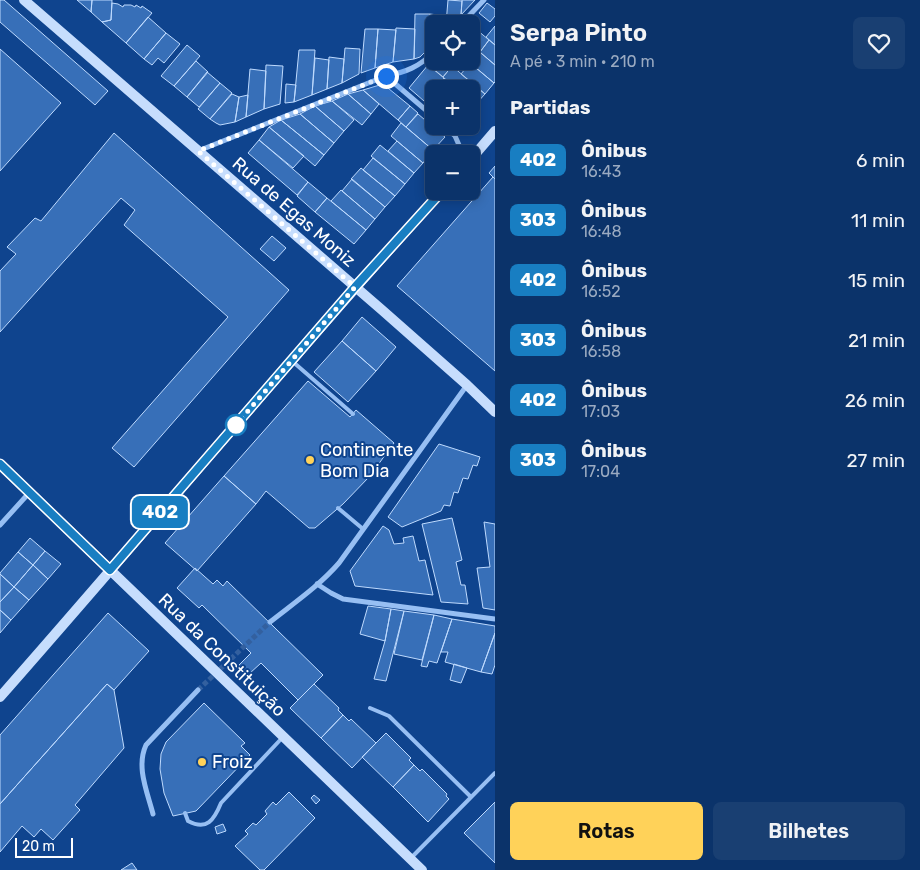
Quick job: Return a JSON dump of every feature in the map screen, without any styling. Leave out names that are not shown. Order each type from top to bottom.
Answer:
[{"type":"main road","name":"Rua de Egas Moniz","points":[[24,0],[355,287],[495,412]]},
{"type":"main road","points":[[480,148],[495,131]]},
{"type":"main road","points":[[0,697],[355,287],[434,200]]},
{"type":"main road","name":"Rua da Constituição","points":[[0,464],[422,870]]},
{"type":"street","points":[[470,15],[484,0]]},
{"type":"street","points":[[198,151],[386,76],[402,73],[425,61]]},
{"type":"street","points":[[386,76],[425,109]]},
{"type":"street","points":[[270,622],[330,573],[339,563],[467,386]]},
{"type":"street","points":[[0,525],[29,492]]},
{"type":"street","points":[[317,584],[331,594],[343,599],[495,619]]},
{"type":"street","points":[[153,814],[143,780],[141,761],[143,753],[146,745],[198,690]]},
{"type":"lane","points":[[292,361],[353,414]]},
{"type":"lane","points":[[338,508],[363,529]]},
{"type":"lane","points":[[370,708],[390,716],[471,797]]},
{"type":"lane","points":[[185,813],[188,821],[196,825],[205,825],[215,817],[221,803],[284,737]]},
{"type":"lane","points":[[410,858],[495,773]]},
{"type":"building","points":[[0,0],[4,0],[108,91],[95,105],[0,22]]},
{"type":"building","points":[[77,0],[92,0],[91,12]]},
{"type":"building","points":[[92,0],[112,0],[111,20],[102,22],[91,12]]},
{"type":"building","points":[[448,0],[462,1],[461,15],[447,15]]},
{"type":"building","points":[[475,0],[461,15],[462,1]]},
{"type":"building","points":[[112,3],[123,7],[124,5],[131,5],[135,7],[136,5],[141,8],[142,6],[152,13],[126,43],[102,22],[111,20]]},
{"type":"building","points":[[487,3],[495,9],[495,16],[490,22],[479,13]]},
{"type":"building","points":[[415,14],[430,14],[425,15],[425,52],[420,57],[414,59]]},
{"type":"building","points":[[148,17],[166,33],[144,59],[126,43]]},
{"type":"building","points":[[495,26],[495,45],[486,37]]},
{"type":"building","points":[[396,28],[415,29],[414,59],[393,62]]},
{"type":"building","points":[[365,29],[378,29],[375,68],[361,73]]},
{"type":"building","points":[[378,29],[396,30],[393,62],[375,68]]},
{"type":"building","points":[[480,32],[489,40],[480,52]]},
{"type":"building","points":[[166,33],[180,44],[164,63],[158,58],[152,65],[144,59]]},
{"type":"building","points":[[489,40],[495,45],[495,65],[480,52]]},
{"type":"building","points":[[187,45],[200,56],[174,86],[161,76]]},
{"type":"building","points":[[345,48],[360,49],[359,74],[342,83]]},
{"type":"building","points":[[0,49],[61,103],[0,171]]},
{"type":"building","points":[[299,50],[315,50],[312,95],[294,102]]},
{"type":"building","points":[[480,52],[495,65],[494,83],[479,70]]},
{"type":"building","points":[[329,57],[344,59],[342,83],[327,89]]},
{"type":"building","points":[[315,58],[329,60],[327,89],[312,95]]},
{"type":"building","points":[[196,61],[208,72],[187,97],[174,86]]},
{"type":"building","points":[[266,65],[283,66],[280,104],[264,109]]},
{"type":"building","points":[[250,69],[266,71],[264,109],[246,117]]},
{"type":"building","points":[[425,69],[434,70],[444,78],[442,80],[425,80],[424,101],[409,88]]},
{"type":"building","points":[[435,70],[449,70],[443,77]]},
{"type":"building","points":[[449,70],[457,70],[468,80],[446,80],[443,77]]},
{"type":"building","points":[[464,70],[478,70],[494,83],[485,94],[480,90],[480,80],[468,80],[461,74]]},
{"type":"building","points":[[207,72],[220,83],[199,107],[187,97]]},
{"type":"building","points":[[220,83],[232,93],[210,119],[198,109]]},
{"type":"building","points":[[286,84],[296,85],[294,102],[285,103]]},
{"type":"building","points":[[383,84],[410,106],[398,120],[363,90]]},
{"type":"building","points":[[363,90],[379,104],[371,114],[348,94]]},
{"type":"building","points":[[480,90],[485,94],[480,100]]},
{"type":"building","points":[[232,94],[239,97],[235,122],[220,125],[210,119]]},
{"type":"building","points":[[348,94],[371,114],[362,125],[332,101]]},
{"type":"building","points":[[248,95],[246,117],[235,122],[239,97]]},
{"type":"building","points":[[332,101],[354,120],[344,131],[315,106]]},
{"type":"building","points":[[315,106],[344,131],[334,143],[300,114]]},
{"type":"building","points":[[410,106],[418,113],[406,127],[398,120]]},
{"type":"building","points":[[300,114],[334,143],[324,155],[281,120]]},
{"type":"building","points":[[418,114],[425,120],[425,135],[443,135],[445,137],[438,145],[427,145],[406,127]]},
{"type":"building","points":[[281,120],[324,155],[315,166],[269,127]]},
{"type":"building","points":[[401,123],[427,145],[425,145],[425,160],[423,163],[391,136]]},
{"type":"building","points":[[269,127],[304,156],[293,168],[259,140]]},
{"type":"building","points":[[114,133],[289,290],[134,467],[112,448],[228,317],[124,225],[135,210],[121,198],[0,332],[0,271],[16,254],[7,247],[35,218],[41,221]]},
{"type":"building","points":[[259,140],[308,182],[297,195],[248,153]]},
{"type":"building","points":[[397,141],[423,163],[414,173],[388,151]]},
{"type":"building","points":[[380,145],[414,173],[405,184],[371,156]]},
{"type":"building","points":[[373,158],[405,184],[395,196],[363,170]]},
{"type":"building","points":[[495,166],[495,179],[489,173]]},
{"type":"building","points":[[361,168],[395,196],[385,207],[351,179]]},
{"type":"building","points":[[493,177],[495,179],[495,371],[397,286],[473,200],[480,200],[480,192]]},
{"type":"building","points":[[352,179],[385,207],[375,219],[342,191]]},
{"type":"building","points":[[308,182],[327,198],[315,212],[297,196]]},
{"type":"building","points":[[341,190],[375,219],[366,230],[331,201]]},
{"type":"building","points":[[327,198],[366,230],[354,244],[315,212]]},
{"type":"building","points":[[272,236],[286,248],[274,261],[260,249]]},
{"type":"building","points":[[362,317],[396,347],[376,371],[342,341]]},
{"type":"building","points":[[342,341],[376,371],[348,402],[314,372]]},
{"type":"building","name":"Continente Bom Dia","points":[[308,381],[350,417],[356,410],[394,443],[369,477],[343,504],[315,528],[309,528],[266,491],[256,504],[224,476]]},
{"type":"building","points":[[439,444],[480,457],[477,466],[473,465],[468,479],[463,478],[458,493],[454,492],[450,506],[444,505],[441,511],[402,527],[388,517]]},
{"type":"building","points":[[224,476],[256,504],[197,571],[165,543]]},
{"type":"building","points":[[452,518],[462,560],[456,562],[461,585],[465,585],[468,604],[441,602],[422,524]]},
{"type":"building","points":[[484,522],[495,524],[495,610],[483,608],[477,568],[490,567]]},
{"type":"building","points":[[383,526],[389,530],[394,544],[404,543],[403,538],[413,536],[419,561],[425,560],[433,595],[355,586],[350,571]]},
{"type":"building","points":[[30,538],[45,551],[33,565],[18,552]]},
{"type":"building","points":[[45,551],[61,564],[48,579],[33,565]]},
{"type":"building","points":[[18,552],[33,565],[14,587],[0,573]]},
{"type":"building","points":[[33,565],[48,579],[29,600],[14,587]]},
{"type":"building","points":[[195,568],[213,584],[217,580],[223,586],[227,581],[323,675],[298,700],[261,663],[249,674],[239,665],[251,653],[202,605],[199,608],[177,588]]},
{"type":"building","points":[[0,574],[14,587],[0,602]]},
{"type":"building","points":[[14,587],[29,600],[11,620],[0,610],[0,602]]},
{"type":"building","points":[[368,606],[391,609],[385,641],[360,634]]},
{"type":"building","points":[[391,609],[404,611],[386,681],[374,679],[385,641]]},
{"type":"building","points":[[0,610],[11,620],[0,633]]},
{"type":"building","points":[[404,611],[434,615],[422,660],[394,654]]},
{"type":"building","points":[[108,613],[149,651],[114,690],[107,684],[0,804],[0,735]]},
{"type":"building","points":[[434,615],[452,619],[437,663],[429,661],[427,667],[421,666]]},
{"type":"building","points":[[452,619],[495,626],[495,633],[481,672],[445,662],[448,652],[441,652]]},
{"type":"building","points":[[495,633],[495,665],[492,674],[481,672]]},
{"type":"building","points":[[454,664],[467,668],[461,683],[450,680]]},
{"type":"building","points":[[107,684],[114,690],[124,748],[75,805],[80,810],[53,840],[41,829],[34,837],[22,826],[0,852],[0,804]]},
{"type":"building","points":[[314,684],[339,708],[338,710],[343,715],[321,738],[290,708]]},
{"type":"building","name":"Froiz","points":[[204,703],[245,743],[241,746],[250,755],[196,811],[173,816],[164,793],[160,769],[161,754],[166,742]]},
{"type":"building","points":[[343,715],[349,721],[351,719],[376,743],[352,768],[321,738]]},
{"type":"building","points":[[386,733],[411,758],[409,760],[414,765],[393,787],[362,757]]},
{"type":"building","points":[[414,765],[420,771],[422,769],[447,794],[446,796],[449,799],[428,822],[393,787]]},
{"type":"building","points":[[289,792],[315,818],[264,870],[260,870],[235,846],[248,834],[245,831],[253,823],[256,825],[267,814],[265,811],[273,802],[276,805]]},
{"type":"building","points":[[314,795],[320,800],[316,804],[311,798]]},
{"type":"building","points":[[495,802],[495,863],[464,833]]},
{"type":"building","points":[[223,824],[226,831],[217,834],[215,827]]},
{"type":"building","points":[[132,863],[137,870],[121,870]]},
{"type":"tunnel","points":[[198,690],[270,622]]},
{"type":"bus line","name":"402","points":[[0,464],[110,570],[355,287],[434,200]]},
{"type":"place","name":"Continente Bom Dia","points":[[310,460]]},
{"type":"place","name":"Froiz","points":[[202,762]]},
{"type":"route","points":[[236,425],[355,287],[198,151],[386,76]]}]
